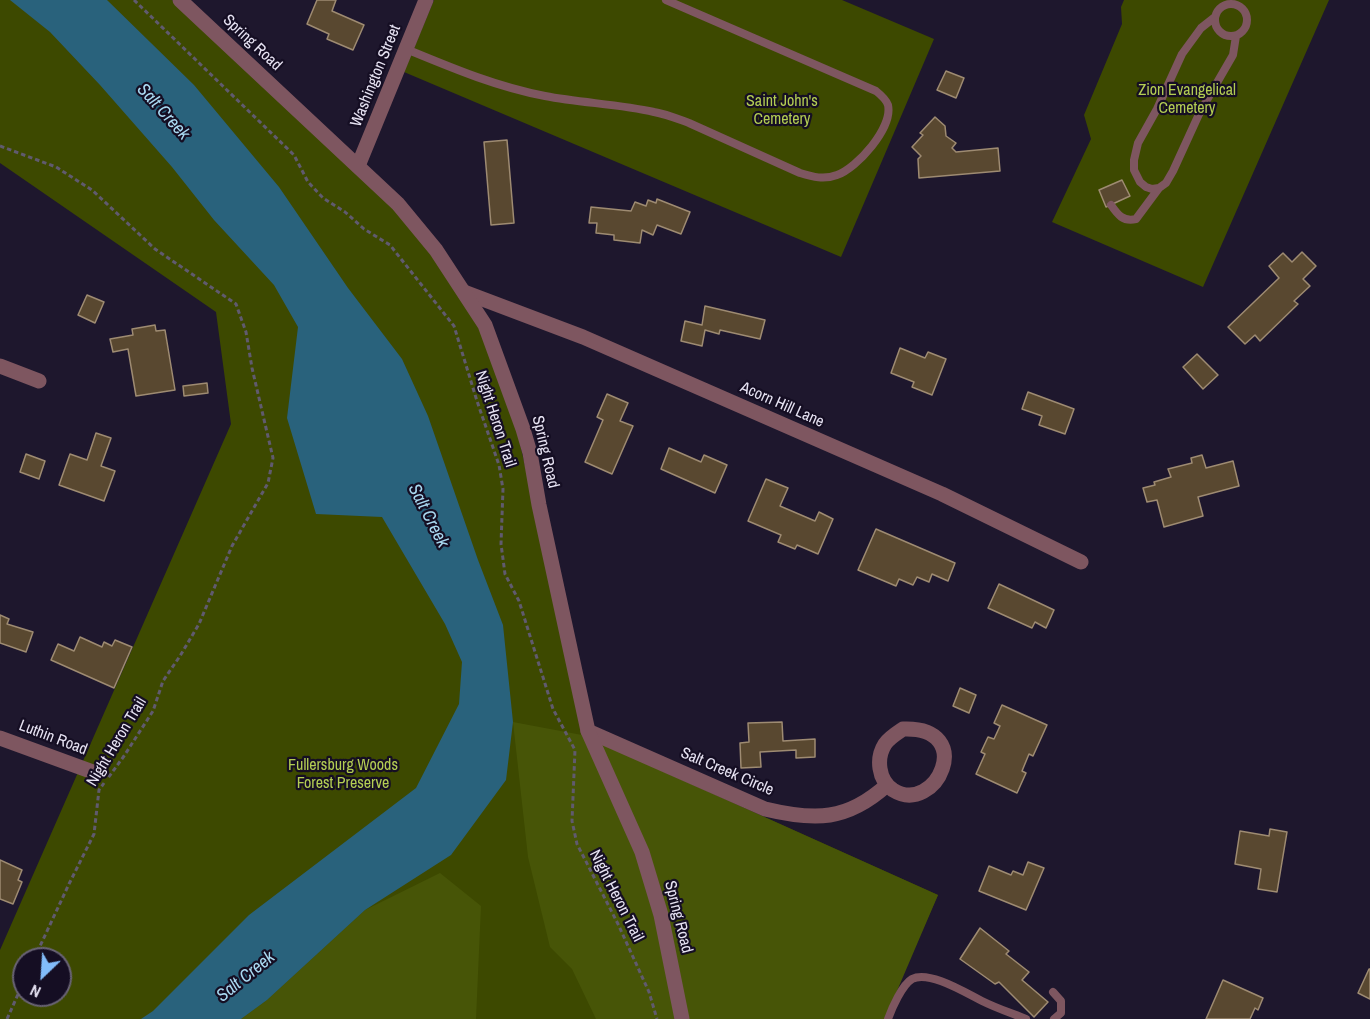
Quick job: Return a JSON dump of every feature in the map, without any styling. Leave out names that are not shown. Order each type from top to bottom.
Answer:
[{"type":"street","name":"Spring Road","points":[[180,0],[398,204],[436,250],[485,325],[530,453],[538,505],[588,730],[642,852],[661,915],[682,1019]]},
{"type":"street","name":"Washington Street","points":[[358,166],[426,0]]},
{"type":"street","name":"Acorn Hill Lane","points":[[464,292],[583,337],[942,494],[1081,562]]},
{"type":"street","points":[[0,366],[39,381]]},
{"type":"street","points":[[903,729],[927,731],[935,737],[944,753],[944,763],[936,781],[917,794],[904,794],[887,785],[882,778],[880,766],[885,743],[903,729]]},
{"type":"street","name":"Salt Creek Circle","points":[[588,730],[765,809],[786,814],[807,817],[846,811],[865,803],[887,785]]},
{"type":"street","name":"Luthin Road","points":[[0,738],[93,772]]},
{"type":"lane","points":[[406,49],[484,80],[517,90],[636,108],[674,117],[815,178],[838,175],[865,156],[885,124],[888,112],[887,103],[876,91],[666,0]]},
{"type":"lane","points":[[1227,3],[1241,3],[1247,14],[1246,27],[1236,36],[1223,34],[1215,24],[1218,10],[1227,3]]},
{"type":"lane","points":[[1159,188],[1146,187],[1136,177],[1134,160],[1138,143],[1157,109],[1182,54],[1201,28],[1215,17]]},
{"type":"lane","points":[[1111,205],[1123,219],[1129,221],[1136,219],[1159,188],[1166,183],[1190,132],[1233,55],[1236,36]]},
{"type":"lane","points":[[888,1019],[896,1001],[910,980],[918,977],[936,979],[1026,1019]]},
{"type":"lane","points":[[1053,992],[1061,1001],[1061,1013],[1054,1019]]},
{"type":"path","name":"Night Heron Trail","points":[[134,0],[294,155],[308,182],[323,198],[390,245],[454,326],[499,465],[503,489],[501,544],[505,574],[519,601],[553,709],[575,750],[572,821],[577,844],[618,924],[649,992],[657,1019]]},
{"type":"path","name":"Night Heron Trail","points":[[0,146],[56,167],[92,190],[154,249],[236,304],[246,332],[256,388],[273,458],[268,483],[232,546],[199,624],[163,681],[153,711],[99,790],[94,834],[40,947]]},
{"type":"green space","name":"Fullersburg Woods Forest Preserve","points":[[0,0],[172,0],[396,209],[443,266],[482,329],[515,422],[546,558],[582,735],[938,895],[883,1019],[0,1019],[0,950],[231,424],[216,312],[0,163]]},
{"type":"green space","name":"Saint John's Cemetery","points":[[434,0],[842,0],[934,39],[841,257],[404,72]]},
{"type":"green space","name":"Zion Evangelical Cemetery","points":[[1124,0],[1329,0],[1203,287],[1052,222],[1091,139],[1084,115],[1122,24],[1121,7]]},
{"type":"green space","points":[[513,722],[582,735],[938,895],[885,1019],[596,1019],[572,969],[550,947],[528,857]]},
{"type":"green space","points":[[440,873],[481,906],[476,1019],[241,1019],[267,1000],[365,910]]},
{"type":"water","name":"Salt Creek","points":[[10,0],[107,0],[194,85],[279,187],[348,288],[402,359],[428,416],[503,625],[513,722],[506,780],[451,855],[365,910],[267,1000],[241,1019],[141,1019],[153,1011],[249,915],[416,788],[459,704],[462,662],[445,624],[382,517],[316,514],[287,418],[298,327],[274,285],[214,220],[172,167],[100,85],[50,32]]},
{"type":"building","points":[[317,0],[336,0],[332,11],[364,25],[353,50],[327,39],[329,34],[307,24]]},
{"type":"building","points":[[946,71],[964,78],[956,98],[937,90]]},
{"type":"building","points":[[935,117],[945,126],[946,136],[956,143],[952,148],[956,152],[998,148],[1000,171],[919,178],[918,159],[921,156],[912,147],[923,135],[920,133]]},
{"type":"building","points":[[507,140],[514,223],[491,225],[484,142]]},
{"type":"building","points":[[1122,180],[1130,196],[1106,207],[1099,190]]},
{"type":"building","points":[[657,199],[690,212],[681,234],[657,225],[653,235],[642,230],[640,243],[614,240],[614,235],[596,233],[597,223],[589,223],[591,207],[631,211],[635,202],[646,206],[648,200],[656,203]]},
{"type":"building","points":[[1302,252],[1316,266],[1303,279],[1310,286],[1294,301],[1298,304],[1260,341],[1255,335],[1245,344],[1228,327],[1279,278],[1269,266],[1283,253],[1292,262]]},
{"type":"building","points":[[87,295],[104,302],[95,323],[78,315]]},
{"type":"building","points":[[705,306],[765,320],[760,339],[720,330],[719,334],[705,330],[702,346],[681,341],[685,321],[702,325]]},
{"type":"building","points":[[155,325],[156,331],[165,330],[175,390],[136,396],[128,349],[113,352],[110,339],[133,335],[132,329]]},
{"type":"building","points":[[900,348],[925,358],[928,352],[946,359],[932,395],[912,387],[914,382],[891,373]]},
{"type":"building","points":[[1197,354],[1218,375],[1203,389],[1183,367]]},
{"type":"building","points":[[207,383],[208,393],[184,396],[183,386]]},
{"type":"building","points":[[1028,392],[1074,409],[1065,434],[1039,425],[1042,416],[1022,409]]},
{"type":"building","points":[[607,394],[628,403],[620,421],[633,426],[612,474],[585,462],[603,420],[597,417]]},
{"type":"building","points":[[96,433],[111,438],[101,466],[115,471],[104,501],[59,485],[70,454],[87,460]]},
{"type":"building","points":[[669,448],[701,462],[704,455],[727,465],[715,493],[661,469]]},
{"type":"building","points":[[26,454],[45,461],[39,479],[20,472]]},
{"type":"building","points":[[1202,455],[1206,468],[1233,461],[1239,486],[1198,497],[1203,516],[1164,527],[1157,500],[1147,502],[1143,488],[1171,477],[1168,469],[1192,463],[1191,458]]},
{"type":"building","points":[[766,479],[788,488],[780,506],[815,521],[819,512],[833,519],[818,554],[797,545],[795,549],[778,542],[781,535],[748,521]]},
{"type":"building","points":[[876,529],[955,563],[948,581],[932,574],[929,582],[917,577],[913,585],[899,579],[896,586],[858,570]]},
{"type":"building","points":[[999,584],[1054,610],[1046,628],[1035,622],[1032,628],[988,608]]},
{"type":"building","points":[[0,615],[9,619],[7,624],[33,632],[26,652],[0,643]]},
{"type":"building","points":[[80,637],[102,647],[104,642],[112,646],[115,640],[132,647],[114,688],[51,660],[58,644],[74,651]]},
{"type":"building","points":[[960,688],[976,695],[969,713],[953,706]]},
{"type":"building","points":[[1002,705],[1047,725],[1033,756],[1029,754],[1022,771],[1026,773],[1017,793],[976,774],[985,754],[981,752],[988,737],[994,739],[1000,726],[994,723]]},
{"type":"building","points":[[782,722],[783,741],[815,739],[815,757],[796,758],[796,750],[760,752],[761,767],[741,768],[740,743],[749,742],[748,723]]},
{"type":"building","points":[[1270,829],[1287,832],[1277,892],[1258,889],[1261,869],[1235,864],[1240,831],[1269,836]]},
{"type":"building","points":[[0,860],[22,870],[18,880],[22,882],[13,904],[0,899]]},
{"type":"building","points":[[1028,862],[1044,868],[1026,910],[979,891],[989,866],[1011,875],[1013,871],[1023,875]]},
{"type":"building","points":[[980,928],[1009,951],[1006,954],[1029,972],[1022,980],[1048,1002],[1034,1017],[999,982],[995,984],[960,959]]},
{"type":"building","points":[[1370,969],[1370,999],[1358,993]]},
{"type":"building","points":[[1223,980],[1263,998],[1258,1010],[1255,1008],[1250,1019],[1206,1019]]}]
